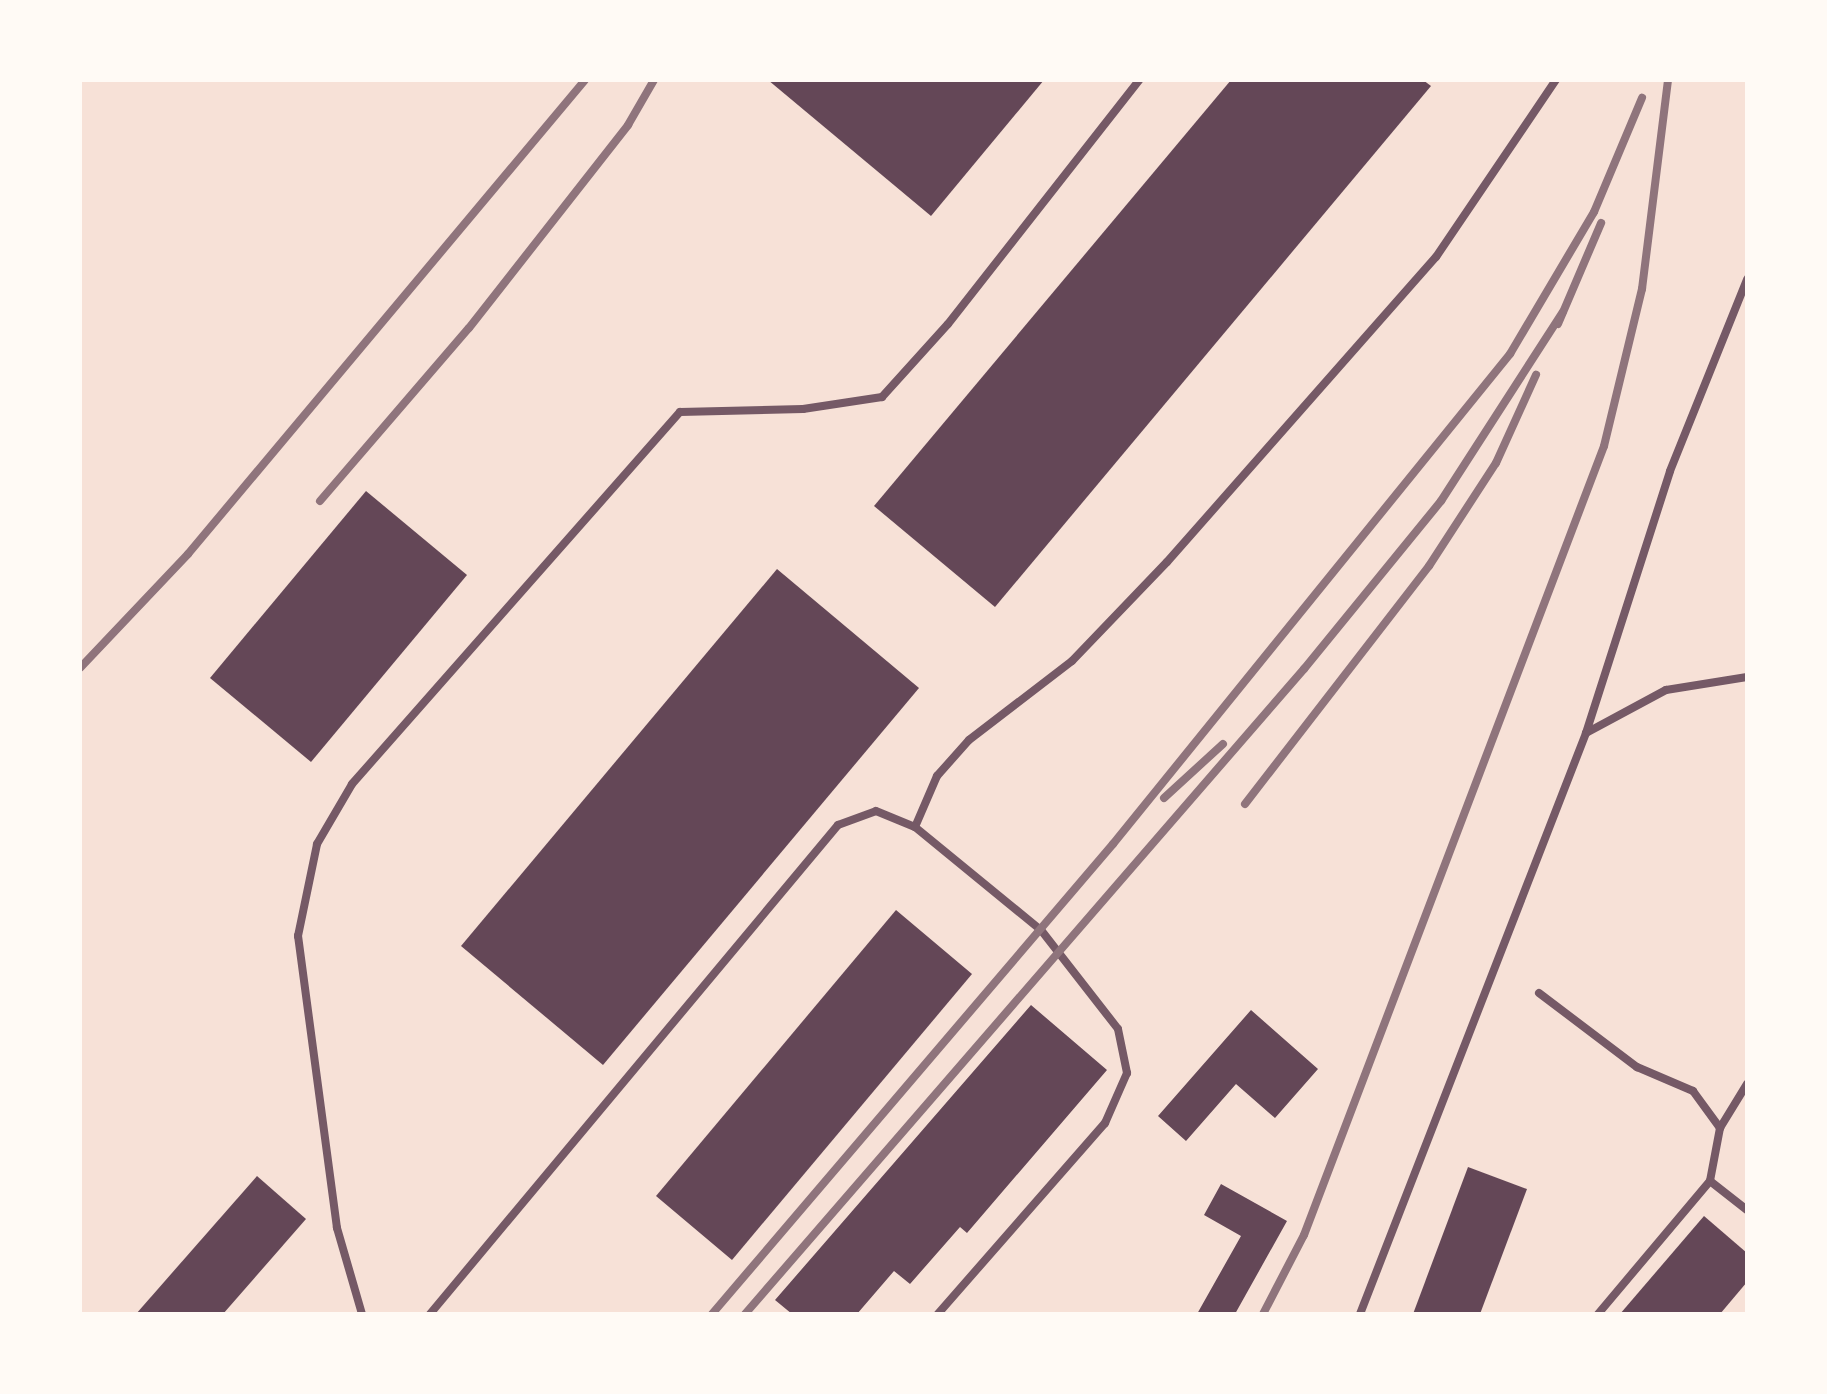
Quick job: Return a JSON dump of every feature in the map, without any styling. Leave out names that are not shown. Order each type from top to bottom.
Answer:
[{"type":"lane","points":[[362,1314],[336,1228],[298,936],[317,844],[352,784],[680,412],[803,409],[882,397],[948,324],[1139,80]]},
{"type":"lane","points":[[916,827],[936,776],[1008,707],[1072,662],[1167,562],[1436,257],[1556,80]]},
{"type":"lane","points":[[1360,1314],[1586,733],[1670,471],[1747,279]]},
{"type":"lane","points":[[1586,733],[1666,690],[1747,678]]},
{"type":"lane","points":[[430,1314],[838,824],[876,811],[916,827],[999,891],[1058,950],[1118,1029],[1127,1073],[1105,1123],[938,1314]]},
{"type":"lane","points":[[1539,993],[1637,1067],[1693,1090],[1720,1128]]},
{"type":"lane","points":[[1598,1314],[1710,1181],[1720,1128],[1747,1084]]},
{"type":"lane","points":[[1710,1181],[1747,1210]]},
{"type":"building","points":[[768,80],[1044,80],[931,216]]},
{"type":"building","points":[[1231,80],[1423,80],[1431,86],[995,607],[874,506]]},
{"type":"building","points":[[366,491],[467,575],[311,762],[210,678]]},
{"type":"building","points":[[777,569],[919,688],[603,1065],[461,946]]},
{"type":"building","points":[[896,910],[972,974],[732,1260],[656,1196]]},
{"type":"building","points":[[1031,1005],[1107,1070],[967,1233],[960,1227],[910,1284],[894,1271],[857,1314],[792,1314],[775,1300]]},
{"type":"building","points":[[1251,1010],[1318,1069],[1275,1118],[1236,1084],[1186,1141],[1158,1116]]},
{"type":"building","points":[[1468,1167],[1527,1189],[1480,1314],[1413,1314]]},
{"type":"building","points":[[257,1176],[306,1219],[223,1314],[136,1314]]},
{"type":"building","points":[[1221,1184],[1287,1221],[1235,1314],[1197,1314],[1241,1236],[1204,1215]]},
{"type":"building","points":[[1704,1216],[1747,1253],[1747,1282],[1720,1314],[1620,1314]]},
{"type":"railway","points":[[80,668],[188,554],[585,80]]},
{"type":"railway","points":[[320,501],[469,328],[628,125],[654,80]]},
{"type":"railway","points":[[1263,1314],[1304,1235],[1604,446],[1642,289],[1668,80]]},
{"type":"railway","points":[[712,1314],[1113,844],[1510,354],[1594,212],[1642,98]]},
{"type":"railway","points":[[1558,324],[1601,223]]},
{"type":"railway","points":[[745,1314],[1304,669],[1441,501],[1563,312]]},
{"type":"railway","points":[[1245,804],[1429,566],[1496,463],[1536,375]]},
{"type":"railway","points":[[1164,798],[1223,744]]}]
